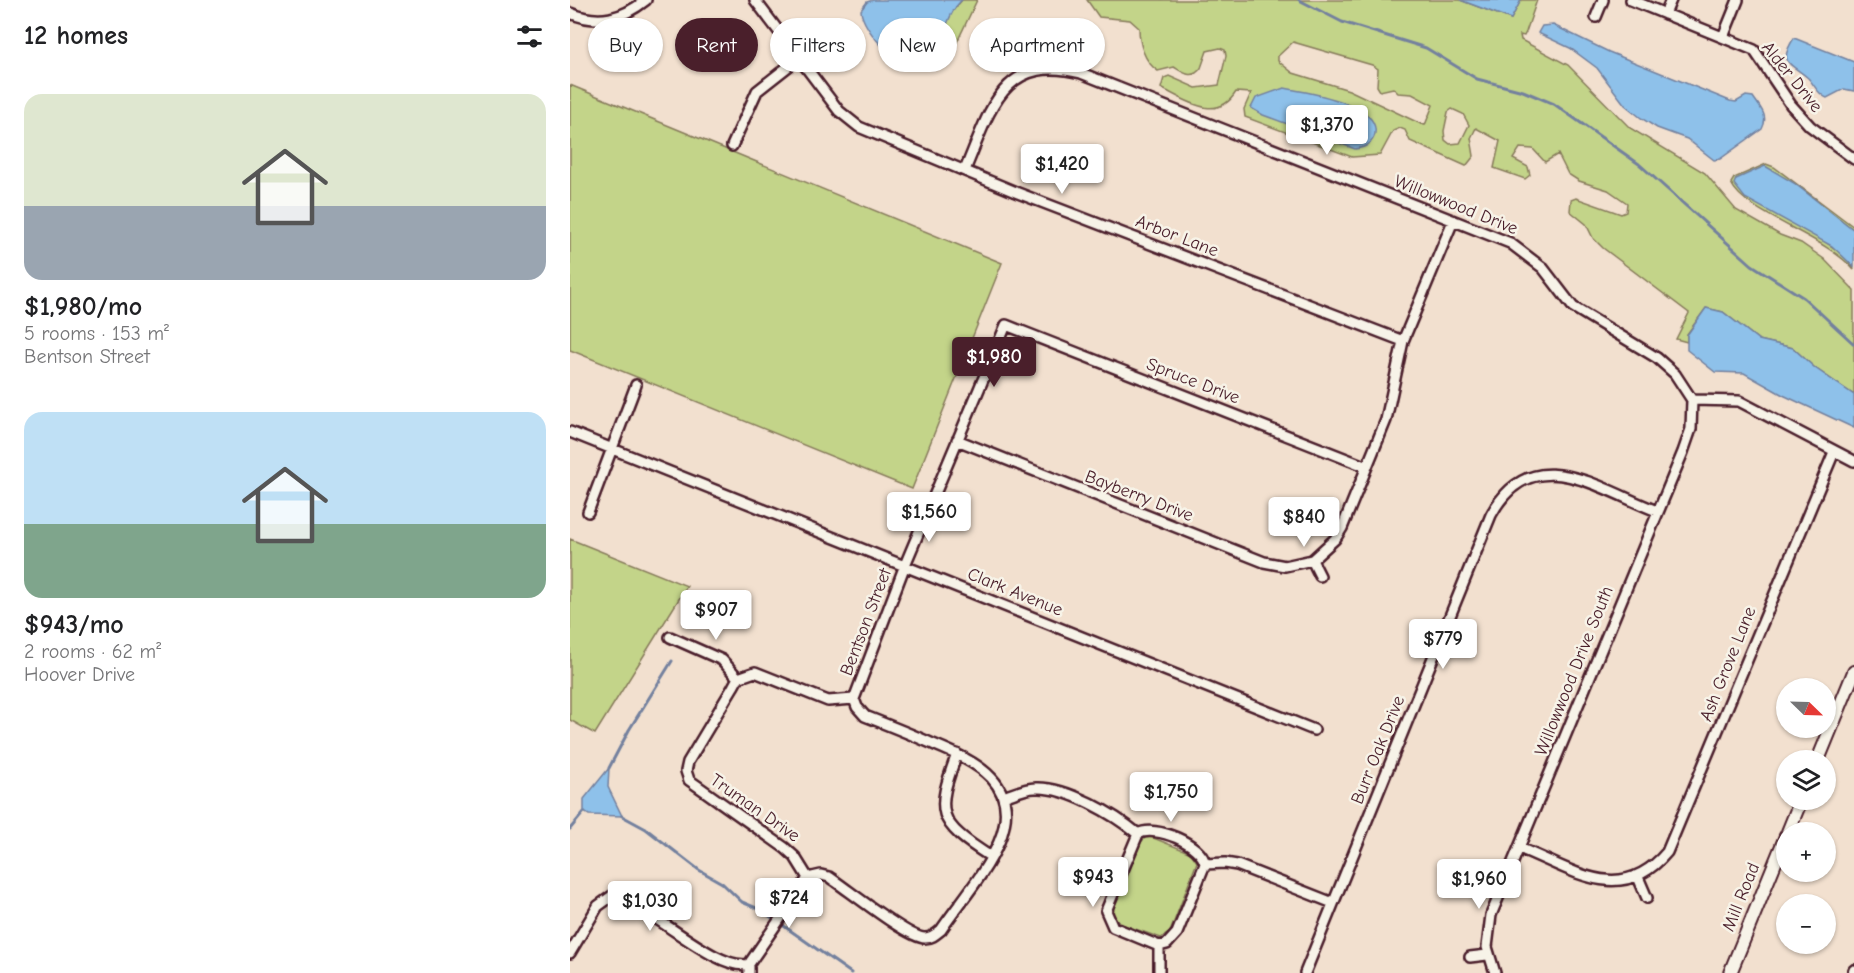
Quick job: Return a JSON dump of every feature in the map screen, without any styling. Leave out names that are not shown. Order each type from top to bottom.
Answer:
[{"type":"street","points":[[570,13],[586,20],[615,19],[646,0]]},
{"type":"street","name":"Arbor Lane","points":[[756,0],[770,19]]},
{"type":"street","points":[[1596,17],[1603,0]]},
{"type":"street","name":"Alder Drive","points":[[1630,0],[1754,50],[1791,105],[1809,126],[1854,159]]},
{"type":"street","points":[[1665,14],[1671,0]]},
{"type":"street","points":[[1723,38],[1738,0]]},
{"type":"street","points":[[732,146],[758,91],[782,72]]},
{"type":"street","name":"Arbor Lane","points":[[810,72],[839,111],[859,128],[1018,193],[1403,341]]},
{"type":"street","points":[[965,170],[993,106],[1011,82],[1027,72]]},
{"type":"street","name":"Willowwood Drive","points":[[1076,72],[1510,243],[1543,268],[1574,307],[1657,358],[1675,374],[1692,400]]},
{"type":"street","points":[[1320,576],[1312,560],[1335,539],[1342,528],[1386,420],[1403,341],[1454,220]]},
{"type":"street","name":"Bentson Street","points":[[854,699],[905,565],[1006,325]]},
{"type":"street","name":"Spruce Drive","points":[[1006,325],[1367,467]]},
{"type":"street","points":[[588,513],[636,385]]},
{"type":"street","points":[[1692,400],[1739,400],[1854,461]]},
{"type":"street","name":"Willowwood Drive South","points":[[1496,973],[1487,955],[1487,930],[1491,915],[1687,442],[1691,429],[1692,400]]},
{"type":"street","name":"Clark Avenue","points":[[570,432],[1314,730]]},
{"type":"street","name":"Bayberry Drive","points":[[957,440],[1264,562],[1285,566],[1312,560]]},
{"type":"street","name":"Ash Grove Lane","points":[[1638,877],[1653,868],[1672,843],[1834,452]]},
{"type":"street","name":"Burr Oak Drive","points":[[1305,973],[1501,497],[1515,483],[1535,475],[1558,473],[1579,479],[1657,511]]},
{"type":"street","points":[[570,953],[598,906],[612,896],[631,903],[719,962],[735,968],[749,969],[807,878],[821,875],[829,877],[909,932],[925,938],[934,936],[941,930],[991,857],[1003,829],[1005,817],[1003,797],[993,777],[982,766],[865,716],[857,707],[854,699],[828,701],[754,672],[738,678],[722,660],[670,637]]},
{"type":"street","points":[[1822,750],[1854,672]]},
{"type":"street","name":"Truman Drive","points":[[738,678],[693,753],[686,771],[689,780],[795,856],[807,878]]},
{"type":"street","points":[[957,754],[942,799],[944,815],[960,837],[991,857]]},
{"type":"street","points":[[1003,797],[1034,788],[1047,789],[1104,811],[1138,834]]},
{"type":"street","points":[[1145,830],[1153,830],[1194,847],[1202,854],[1205,864],[1177,933],[1167,944],[1159,946],[1113,927],[1106,911],[1138,834],[1145,830]]},
{"type":"street","points":[[1519,848],[1602,880],[1621,881],[1638,877],[1647,898]]},
{"type":"street","name":"Mill Road","points":[[1730,973],[1776,861]]},
{"type":"street","points":[[1205,864],[1225,862],[1237,865],[1333,903]]},
{"type":"street","points":[[1159,946],[1159,973]]},
{"type":"street","points":[[1470,957],[1487,955]]},
{"type":"green space","points":[[962,0],[977,0],[957,42],[957,18],[949,18]]},
{"type":"green space","points":[[1087,0],[1460,0],[1511,19],[1521,0],[1537,0],[1526,32],[1524,36],[1520,35],[1521,40],[1568,65],[1630,128],[1705,173],[1736,210],[1780,235],[1801,243],[1824,259],[1854,290],[1854,395],[1815,368],[1793,348],[1759,340],[1723,312],[1706,308],[1687,334],[1687,342],[1676,339],[1689,313],[1603,248],[1593,238],[1586,224],[1570,211],[1571,200],[1576,198],[1621,214],[1626,212],[1627,203],[1608,190],[1579,181],[1568,174],[1558,154],[1545,162],[1533,149],[1520,148],[1513,159],[1528,167],[1530,175],[1525,179],[1494,168],[1500,141],[1476,128],[1471,138],[1474,156],[1466,166],[1410,141],[1405,130],[1400,128],[1393,131],[1380,155],[1352,157],[1245,117],[1244,109],[1251,93],[1236,92],[1228,101],[1211,108],[1191,103],[1161,88],[1164,78],[1169,76],[1196,88],[1219,85],[1226,56],[1225,50],[1220,48],[1207,51],[1201,68],[1191,75],[1174,67],[1158,71],[1149,63],[1143,52],[1139,28],[1130,20],[1099,17]],"holes":[[[1293,42],[1372,65],[1378,69],[1377,86],[1380,91],[1393,88],[1398,93],[1412,94],[1433,105],[1425,125],[1349,90],[1293,73],[1278,61],[1278,56]],[[1452,109],[1463,114],[1469,125],[1460,143],[1450,144],[1445,140],[1444,131],[1448,112]]]},
{"type":"green space","points":[[570,85],[1002,263],[912,489],[570,350]]},
{"type":"green space","points":[[1766,164],[1774,167],[1854,227],[1854,230],[1794,183],[1767,209],[1830,245],[1850,262],[1854,270],[1825,246],[1752,205],[1739,194],[1731,183],[1734,178]]},
{"type":"green space","points":[[570,539],[687,586],[595,734],[570,720]]},
{"type":"green space","points":[[1146,837],[1191,853],[1197,862],[1170,932],[1161,938],[1121,924],[1113,915],[1114,907],[1141,842]]},
{"type":"water","points":[[873,0],[962,0],[950,18],[878,18],[878,41],[868,28],[866,18],[863,18],[861,10],[867,2]]},
{"type":"water","points":[[1460,0],[1521,0],[1511,19]]},
{"type":"water","points":[[1553,25],[1609,52],[1730,101],[1736,102],[1746,96],[1753,97],[1764,116],[1762,129],[1720,159],[1714,160],[1687,139],[1657,128],[1641,118],[1625,105],[1597,68],[1570,48],[1538,33],[1542,26]]},
{"type":"water","points":[[1794,38],[1854,62],[1854,91],[1844,89],[1827,98],[1821,94],[1808,78],[1792,66],[1786,58]]},
{"type":"water","points":[[1284,88],[1325,97],[1357,108],[1368,116],[1374,126],[1374,137],[1366,146],[1355,149],[1263,115],[1251,108],[1256,98]]},
{"type":"water","points":[[1765,166],[1794,183],[1854,230],[1854,267],[1832,246],[1745,198],[1734,184],[1736,179]]},
{"type":"water","points":[[1706,308],[1723,312],[1759,340],[1793,348],[1815,368],[1854,395],[1854,428],[1783,395],[1744,373],[1715,372],[1687,350],[1687,335]]},
{"type":"water","points":[[609,768],[608,787],[622,816],[589,815],[584,812],[584,799]]},
{"type":"waterway","points":[[1299,0],[1342,22],[1426,48],[1477,79],[1523,91],[1554,104],[1639,164],[1752,265],[1804,298],[1854,344]]},
{"type":"waterway","points":[[609,768],[629,730],[672,661]]},
{"type":"waterway","points":[[570,829],[584,812]]},
{"type":"waterway","points":[[622,816],[646,829],[699,870],[722,883],[742,902],[761,910],[851,973]]}]
